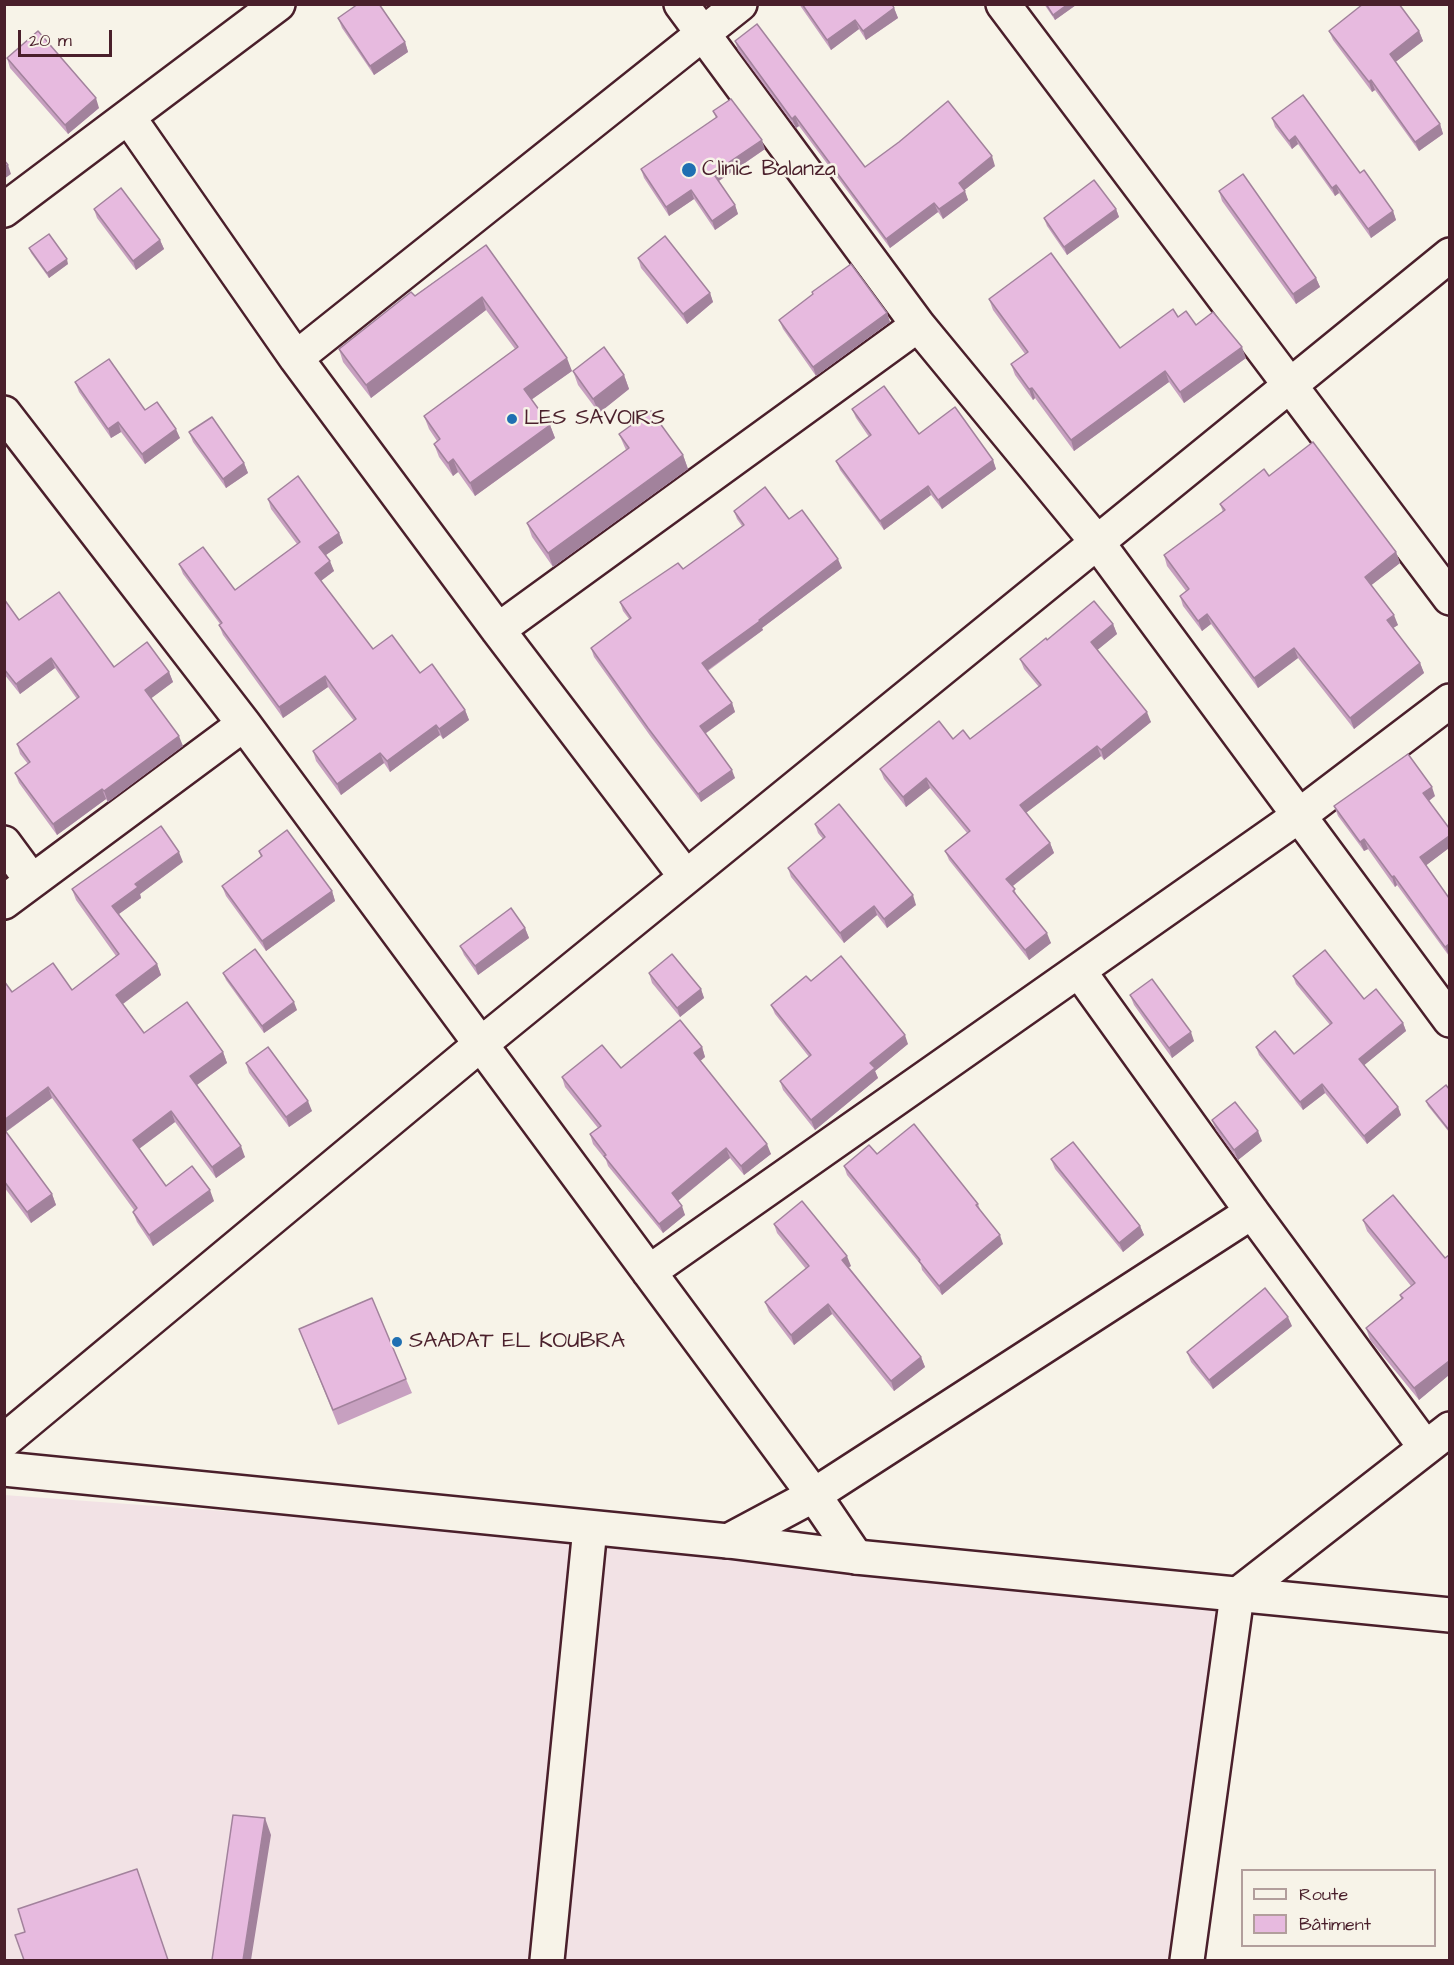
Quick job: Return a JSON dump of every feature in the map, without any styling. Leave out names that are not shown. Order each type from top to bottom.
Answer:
[{"type":"street","points":[[4,210],[278,4]]},
{"type":"street","points":[[681,4],[918,325],[1097,542],[1449,1020]]},
{"type":"street","points":[[296,358],[740,4]]},
{"type":"street","points":[[1003,4],[1449,598]]},
{"type":"street","points":[[129,118],[296,358],[498,630],[686,877]]},
{"type":"street","points":[[4,1441],[481,1044],[1449,255]]},
{"type":"street","points":[[498,630],[918,325]]},
{"type":"street","points":[[4,414],[244,724],[814,1495],[856,1557]]},
{"type":"street","points":[[649,1272],[1300,815],[1449,700]]},
{"type":"street","points":[[4,902],[244,724]]},
{"type":"street","points":[[4,843],[32,881]]},
{"type":"street","points":[[1078,971],[1252,1212],[1437,1438],[1237,1595],[1186,1960]]},
{"type":"street","points":[[728,1541],[814,1495],[1252,1212]]},
{"type":"street","points":[[4,1469],[728,1541],[856,1557],[1449,1615]]},
{"type":"street","points":[[547,1960],[590,1528]]},
{"type":"shaded area","points":[[4,1495],[856,1557],[1237,1595],[1187,1960],[5,1960]]},
{"type":"building","points":[[358,4],[379,4],[405,42],[370,66],[338,18]]},
{"type":"building","points":[[802,4],[892,4],[894,8],[863,31],[855,20],[827,40]]},
{"type":"building","points":[[1046,4],[1068,4],[1053,15]]},
{"type":"building","points":[[1363,4],[1399,4],[1419,31],[1390,54],[1440,124],[1415,142],[1371,80],[1369,82],[1329,31]]},
{"type":"building","points":[[757,24],[865,167],[948,101],[992,156],[959,183],[965,191],[939,209],[934,203],[886,239],[795,116],[792,119],[735,41]]},
{"type":"building","points":[[38,31],[96,98],[65,125],[7,58]]},
{"type":"building","points":[[1303,95],[1360,173],[1364,170],[1393,211],[1368,229],[1336,185],[1332,188],[1295,136],[1289,141],[1272,118]]},
{"type":"building","points":[[731,99],[762,140],[713,173],[735,205],[712,221],[691,190],[666,207],[641,169],[717,117],[713,111]]},
{"type":"building","points":[[1243,174],[1316,278],[1293,294],[1219,191]]},
{"type":"building","points":[[1094,180],[1116,209],[1064,247],[1044,218]]},
{"type":"building","points":[[121,188],[160,240],[133,261],[94,209]]},
{"type":"building","points":[[49,234],[67,259],[47,273],[29,248]]},
{"type":"building","points":[[665,236],[710,293],[683,314],[638,258]]},
{"type":"building","points":[[486,245],[567,358],[524,389],[550,425],[470,483],[453,459],[448,463],[434,444],[440,439],[424,416],[518,347],[482,297],[366,385],[339,349],[411,292],[415,296]]},
{"type":"building","points":[[1051,253],[1120,348],[1173,309],[1178,317],[1186,311],[1196,325],[1213,312],[1242,347],[1180,392],[1165,371],[1071,440],[1011,364],[1028,352],[989,299]]},
{"type":"building","points":[[851,264],[887,313],[813,367],[779,320],[813,294],[812,292]]},
{"type":"building","points":[[604,347],[624,375],[593,399],[573,371]]},
{"type":"building","points":[[109,359],[145,410],[157,402],[176,429],[142,454],[118,422],[108,429],[75,382]]},
{"type":"building","points":[[884,386],[919,434],[955,407],[993,460],[938,500],[928,486],[880,521],[836,461],[871,435],[852,409]]},
{"type":"building","points":[[651,411],[683,455],[548,553],[527,523],[629,448],[619,434]]},
{"type":"building","points":[[212,417],[244,463],[223,479],[189,432]]},
{"type":"building","points":[[1313,442],[1396,552],[1365,577],[1394,615],[1387,620],[1420,663],[1350,718],[1294,648],[1254,678],[1207,614],[1198,621],[1180,596],[1189,589],[1164,555],[1225,510],[1220,504],[1264,469],[1269,476]]},
{"type":"building","points":[[298,476],[339,533],[319,547],[330,561],[315,573],[373,649],[392,635],[420,673],[432,664],[465,710],[439,729],[436,725],[387,761],[380,753],[337,784],[313,751],[356,719],[325,676],[279,707],[219,625],[222,623],[179,564],[203,547],[235,590],[300,542],[268,499]]},
{"type":"building","points":[[765,487],[789,519],[802,510],[838,559],[760,621],[702,663],[732,703],[700,726],[732,770],[698,794],[591,648],[631,618],[620,602],[678,563],[683,569],[744,525],[734,511]]},
{"type":"building","points":[[59,592],[114,667],[147,642],[169,672],[145,690],[179,736],[104,791],[102,789],[53,824],[15,773],[30,762],[17,744],[79,697],[51,658],[16,684],[4,669],[4,599],[19,620]]},
{"type":"building","points":[[1094,601],[1113,624],[1091,642],[1147,712],[1101,750],[1097,746],[1020,805],[1050,843],[1006,879],[1047,933],[1025,950],[945,851],[970,831],[926,778],[903,797],[880,769],[939,721],[953,739],[963,730],[970,739],[1041,685],[1020,659]]},
{"type":"building","points":[[1408,754],[1432,787],[1423,793],[1449,828],[1449,836],[1420,857],[1449,898],[1449,944],[1445,947],[1394,876],[1392,877],[1364,839],[1360,842],[1334,806]]},
{"type":"building","points":[[839,804],[913,895],[884,919],[874,906],[840,933],[788,868],[825,837],[815,824]]},
{"type":"building","points":[[161,826],[179,852],[135,884],[138,887],[112,906],[157,964],[116,995],[144,1033],[187,1002],[223,1052],[190,1076],[241,1146],[212,1167],[171,1111],[133,1140],[166,1186],[192,1166],[210,1190],[149,1235],[133,1212],[137,1208],[48,1087],[4,1120],[4,981],[12,992],[53,963],[72,990],[119,954],[72,889]]},
{"type":"building","points":[[287,830],[332,891],[262,941],[222,886],[262,856],[259,851]]},
{"type":"building","points":[[511,908],[525,928],[475,966],[460,946]]},
{"type":"building","points":[[255,949],[294,1002],[262,1026],[223,973]]},
{"type":"building","points":[[1325,950],[1364,999],[1376,989],[1403,1023],[1359,1059],[1398,1107],[1364,1136],[1322,1084],[1300,1102],[1256,1047],[1275,1031],[1294,1054],[1332,1023],[1293,976]]},
{"type":"building","points":[[672,954],[701,989],[677,1008],[649,973]]},
{"type":"building","points":[[841,956],[905,1035],[870,1063],[875,1068],[811,1120],[780,1081],[811,1055],[771,1005],[806,976],[811,981]]},
{"type":"building","points":[[1152,979],[1191,1032],[1169,1048],[1130,995]]},
{"type":"building","points":[[680,1020],[702,1047],[694,1053],[767,1144],[741,1166],[726,1148],[672,1193],[682,1206],[659,1224],[604,1156],[606,1155],[590,1134],[601,1126],[562,1077],[602,1045],[621,1068]]},
{"type":"building","points":[[268,1047],[308,1101],[286,1117],[246,1063]]},
{"type":"building","points":[[1446,1085],[1449,1089],[1449,1130],[1426,1101]]},
{"type":"building","points":[[1235,1102],[1258,1131],[1234,1150],[1212,1120]]},
{"type":"building","points":[[914,1124],[1000,1235],[939,1286],[844,1166],[869,1145],[877,1154]]},
{"type":"building","points":[[4,1129],[52,1194],[27,1212],[4,1181]]},
{"type":"building","points":[[1073,1142],[1140,1226],[1119,1243],[1051,1159]]},
{"type":"building","points":[[1393,1195],[1445,1258],[1449,1255],[1449,1361],[1414,1388],[1366,1328],[1403,1298],[1400,1295],[1415,1283],[1363,1220]]},
{"type":"building","points":[[802,1201],[847,1256],[842,1260],[921,1357],[891,1381],[828,1304],[791,1335],[765,1302],[809,1266],[774,1224]]},
{"type":"building","points":[[1265,1288],[1288,1317],[1209,1380],[1187,1352]]},
{"type":"building","points":[[372,1298],[406,1379],[333,1410],[299,1329]]},
{"type":"building","points":[[233,1815],[265,1818],[243,1960],[212,1960]]},
{"type":"building","points":[[137,1869],[168,1960],[24,1960],[15,1935],[25,1932],[18,1909]]},
{"type":"place","name":"Clinic Balanza","points":[[689,170]]},
{"type":"place","name":"LES SAVOIRS","points":[[512,419]]},
{"type":"place","name":"SAADAT EL KOUBRA","points":[[397,1342]]}]
